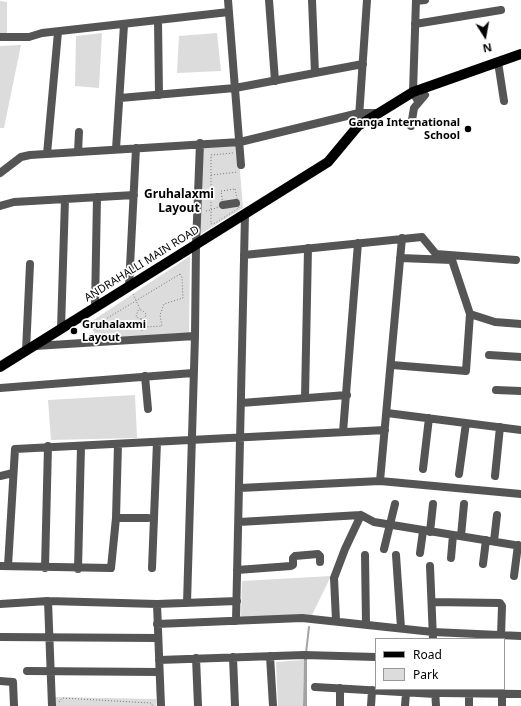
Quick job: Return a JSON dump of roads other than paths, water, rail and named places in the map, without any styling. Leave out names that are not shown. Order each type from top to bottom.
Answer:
[{"type":"main road","name":"ANDRAHALLI MAIN ROAD","points":[[0,367],[328,162],[358,126],[413,92],[521,54]]},
{"type":"street","points":[[228,0],[240,142],[240,166]]},
{"type":"street","points":[[269,0],[275,80]]},
{"type":"street","points":[[312,0],[315,73]]},
{"type":"street","points":[[358,126],[367,0]]},
{"type":"street","points":[[418,101],[413,92],[416,24],[419,0]]},
{"type":"street","points":[[416,24],[501,10]]},
{"type":"street","points":[[0,38],[29,37],[58,32],[229,12]]},
{"type":"street","points":[[158,21],[159,95]]},
{"type":"street","points":[[116,149],[124,25]]},
{"type":"street","points":[[47,154],[58,32]]},
{"type":"street","points":[[498,62],[504,101]]},
{"type":"street","points":[[120,98],[235,88],[363,64]]},
{"type":"street","points":[[412,126],[412,116],[418,101],[425,95]]},
{"type":"street","points":[[0,173],[21,157],[200,143],[240,142],[359,113],[379,113]]},
{"type":"street","points":[[78,152],[79,132]]},
{"type":"street","points":[[187,603],[200,143]]},
{"type":"street","points":[[129,286],[136,148]]},
{"type":"street","points":[[0,206],[14,202],[134,195]]},
{"type":"street","points":[[95,307],[97,197]]},
{"type":"street","points":[[61,329],[65,199]]},
{"type":"street","points":[[223,204],[236,203]]},
{"type":"street","points":[[236,621],[245,214]]},
{"type":"street","points":[[244,255],[358,242],[422,237],[436,254],[516,260]]},
{"type":"street","points":[[380,481],[392,365],[402,238]]},
{"type":"street","points":[[344,432],[358,242]]},
{"type":"street","points":[[305,398],[308,248]]},
{"type":"street","points":[[392,365],[466,371],[470,314],[452,260],[400,258]]},
{"type":"street","points":[[30,264],[30,348],[195,336]]},
{"type":"street","points":[[470,314],[495,322],[521,324]]},
{"type":"street","points":[[489,355],[521,357]]},
{"type":"street","points":[[0,388],[193,373]]},
{"type":"street","points":[[145,376],[148,409]]},
{"type":"street","points":[[496,390],[521,391]]},
{"type":"street","points":[[241,404],[347,395]]},
{"type":"street","points":[[387,413],[521,430]]},
{"type":"street","points":[[423,469],[429,418]]},
{"type":"street","points":[[459,474],[466,423]]},
{"type":"street","points":[[495,476],[500,427]]},
{"type":"street","points":[[118,444],[116,518],[111,568],[78,569],[4,566],[14,449],[48,446],[81,446],[191,440],[240,438],[385,430]]},
{"type":"street","points":[[152,568],[157,442]]},
{"type":"street","points":[[45,568],[48,446]]},
{"type":"street","points":[[78,569],[81,446]]},
{"type":"street","points":[[0,476],[13,473]]},
{"type":"street","points":[[240,488],[380,481],[521,494]]},
{"type":"street","points":[[384,549],[395,504]]},
{"type":"street","points":[[420,553],[433,504]]},
{"type":"street","points":[[451,558],[464,504]]},
{"type":"street","points":[[483,564],[497,514]]},
{"type":"street","points":[[239,522],[362,515],[374,522],[520,546],[514,576]]},
{"type":"street","points":[[336,620],[334,578],[345,549],[362,515]]},
{"type":"street","points":[[116,518],[148,518]]},
{"type":"street","points":[[238,570],[291,566],[293,565],[295,556],[318,554],[320,556],[320,562]]},
{"type":"street","points":[[365,555],[366,624]]},
{"type":"street","points":[[396,555],[400,628]]},
{"type":"street","points":[[430,566],[433,635]]},
{"type":"street","points":[[0,604],[48,601],[157,604],[236,601]]},
{"type":"street","points":[[48,601],[52,670],[52,706]]},
{"type":"street","points":[[432,602],[500,603],[502,606],[501,636]]},
{"type":"street","points":[[157,604],[160,706]]},
{"type":"street","points":[[157,624],[302,618],[336,620],[400,628],[433,635],[521,636]]},
{"type":"street","points":[[0,637],[50,636],[158,638]]},
{"type":"street","points":[[159,660],[304,654],[375,657]]},
{"type":"street","points":[[270,656],[273,706]]},
{"type":"street","points":[[232,657],[235,706]]},
{"type":"street","points":[[196,658],[198,706]]},
{"type":"street","points":[[28,671],[159,672]]},
{"type":"street","points":[[0,681],[13,682],[14,706]]},
{"type":"street","points":[[315,687],[406,692],[521,694]]},
{"type":"street","points":[[340,688],[340,706]]},
{"type":"street","points":[[371,706],[372,690]]},
{"type":"street","points":[[405,706],[406,692]]},
{"type":"street","points":[[436,706],[437,692]]},
{"type":"street","points":[[469,694],[469,706]]},
{"type":"street","points":[[502,694],[502,706]]},
{"type":"waterway","points":[[306,653],[309,627]]},
{"type":"place","name":"Ganga International School","points":[[468,129]]},
{"type":"place","name":"Gruhalaxmi Layout","points":[[74,331]]},
{"type":"district","name":"Gruhalaxmi Layout","points":[[179,202]]}]
